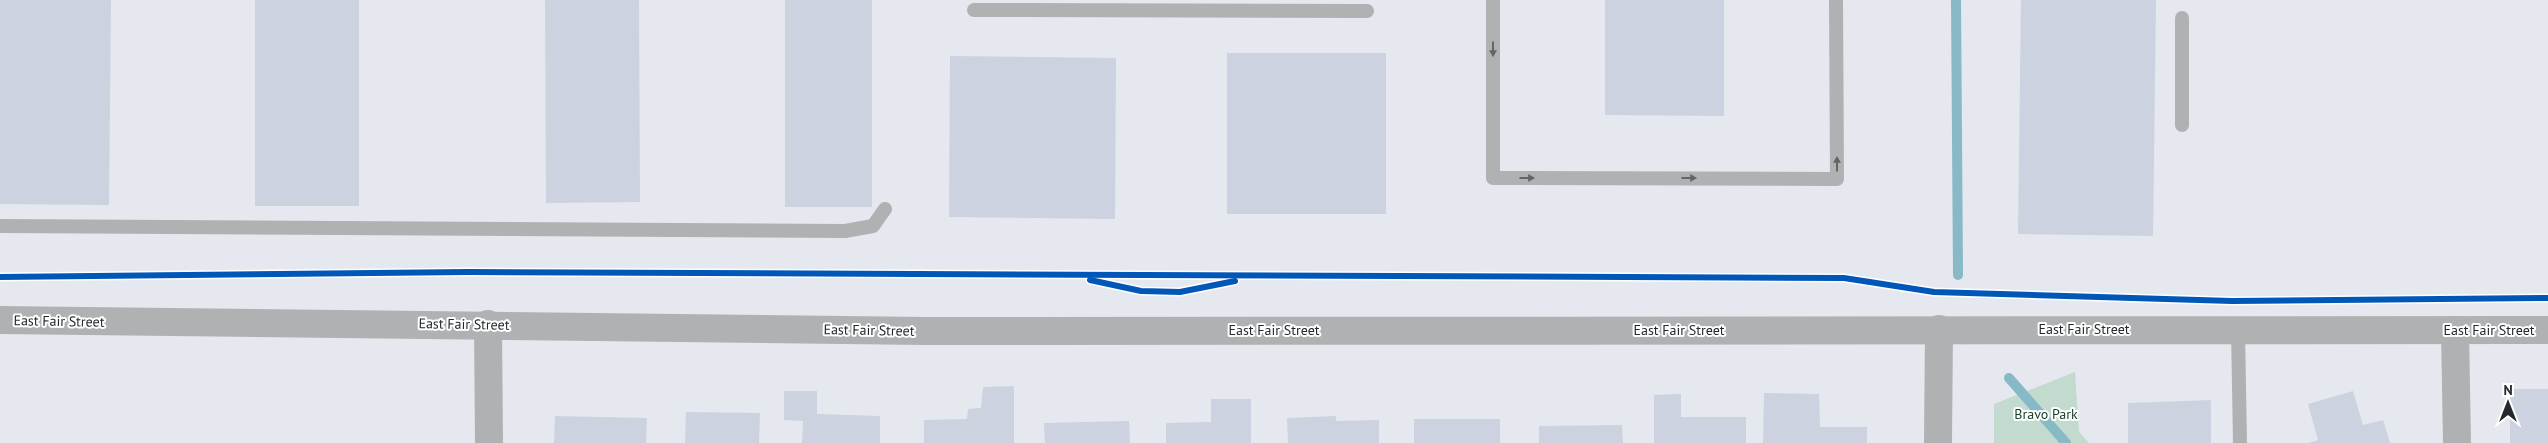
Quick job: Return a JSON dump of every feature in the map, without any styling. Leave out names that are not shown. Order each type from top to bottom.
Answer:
[{"type":"street","name":"East Fair Street","points":[[0,320],[488,324],[925,331],[2548,330]]},
{"type":"street","points":[[488,324],[489,443]]},
{"type":"street","points":[[1938,443],[1939,329]]},
{"type":"street","points":[[2455,330],[2457,443]]},
{"type":"lane","points":[[1493,0],[1493,178],[1837,179],[1836,0]]},
{"type":"lane","points":[[974,10],[1367,11]]},
{"type":"lane","points":[[2182,18],[2182,125]]},
{"type":"lane","points":[[0,226],[845,231],[873,226],[885,209]]},
{"type":"lane","points":[[2238,330],[2240,443]]},
{"type":"green space","name":"Bravo Park","points":[[2075,372],[2079,432],[2089,443],[1994,443],[1994,404]]},
{"type":"building","points":[[0,0],[111,0],[109,205],[0,204]]},
{"type":"building","points":[[255,0],[359,0],[359,206],[255,206]]},
{"type":"building","points":[[545,0],[639,0],[640,202],[546,203]]},
{"type":"building","points":[[785,0],[872,0],[872,207],[785,207]]},
{"type":"building","points":[[1605,0],[1724,0],[1724,116],[1605,115]]},
{"type":"building","points":[[2021,0],[2156,0],[2153,236],[2018,234]]},
{"type":"building","points":[[1227,53],[1386,53],[1386,214],[1227,214]]},
{"type":"building","points":[[950,56],[1116,58],[1115,219],[949,217]]},
{"type":"building","points":[[1014,386],[1014,443],[924,443],[924,420],[967,419],[968,409],[981,408],[983,387]]},
{"type":"building","points":[[2510,389],[2548,389],[2548,443],[2510,443]]},
{"type":"building","points":[[784,391],[817,391],[817,414],[880,416],[880,443],[802,443],[803,421],[784,420]]},
{"type":"building","points":[[2353,391],[2363,425],[2383,420],[2390,443],[2309,443],[2318,440],[2308,404]]},
{"type":"building","points":[[1764,393],[1819,394],[1820,427],[1867,427],[1867,443],[1763,443]]},
{"type":"building","points":[[1681,394],[1681,417],[1746,417],[1746,443],[1654,443],[1654,395]]},
{"type":"building","points":[[1211,399],[1251,399],[1251,443],[1166,443],[1166,423],[1211,422]]},
{"type":"building","points":[[2211,400],[2211,443],[2128,443],[2128,403]]},
{"type":"building","points":[[686,412],[760,413],[759,443],[685,443]]},
{"type":"building","points":[[555,416],[647,418],[646,443],[554,443]]},
{"type":"building","points":[[1336,416],[1336,421],[1379,420],[1379,443],[1288,443],[1287,418]]},
{"type":"building","points":[[1414,419],[1500,419],[1500,443],[1414,443]]},
{"type":"building","points":[[1129,421],[1130,443],[1045,443],[1044,423]]},
{"type":"building","points":[[1622,425],[1623,443],[1539,443],[1539,426]]},
{"type":"waterway","points":[[1956,0],[1958,275]]},
{"type":"waterway","points":[[2009,378],[2066,443]]},
{"type":"cycle path","points":[[0,277],[468,272],[1844,278],[1934,292],[2232,301],[2548,298]]},
{"type":"cycle path","points":[[1090,280],[1141,291],[1180,292],[1235,281]]}]
